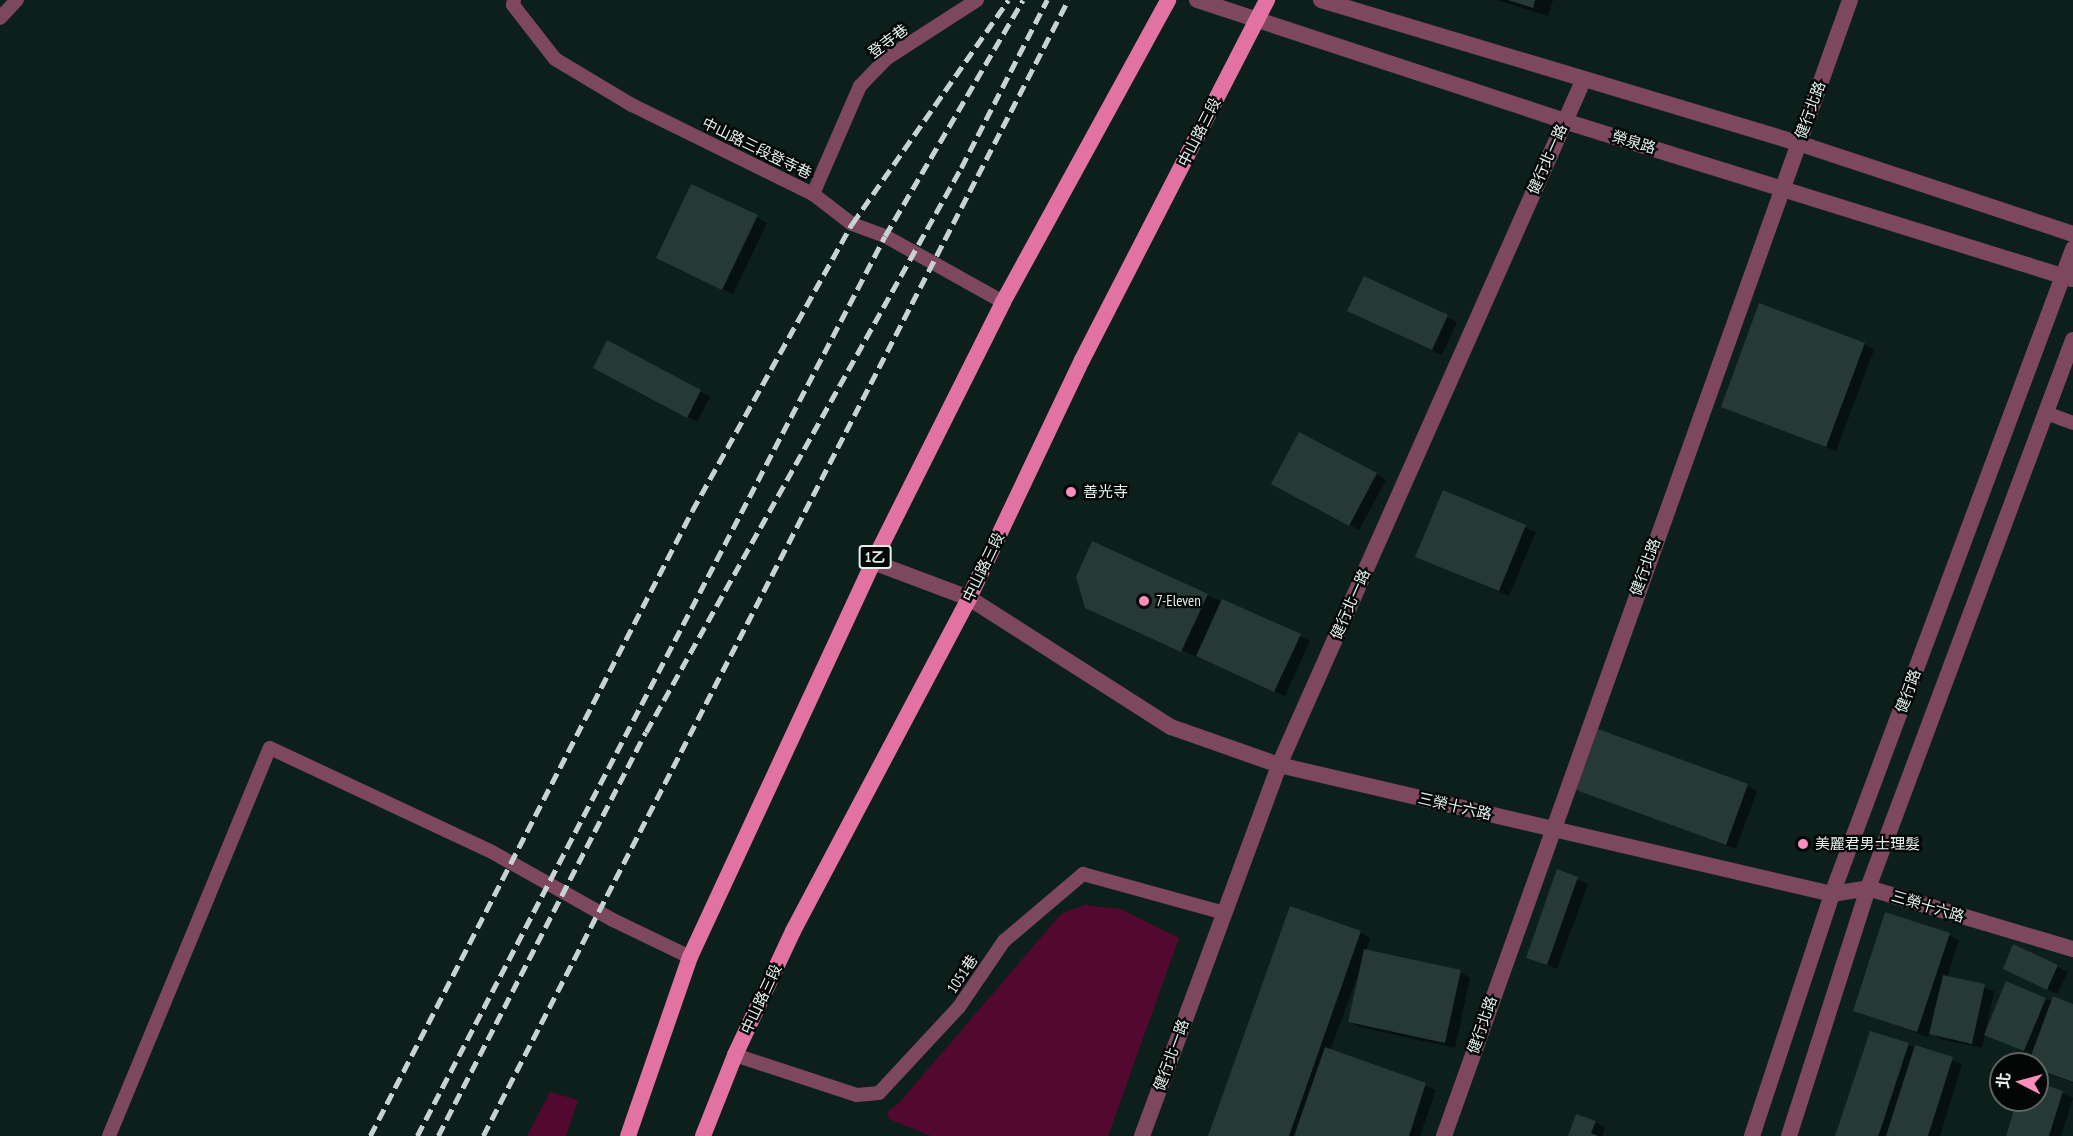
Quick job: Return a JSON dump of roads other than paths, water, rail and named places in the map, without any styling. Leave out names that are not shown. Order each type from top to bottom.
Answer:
[{"type":"main road","name":"1乙","points":[[628,1136],[690,957],[873,562],[1003,302],[1168,0]]},
{"type":"main road","name":"中山路三段","points":[[704,1136],[735,1056],[793,931],[969,598],[1082,360],[1267,0]]},
{"type":"street","name":"榮泉路","points":[[1197,0],[1256,22],[1564,121],[2068,277]]},
{"type":"street","points":[[1321,0],[1583,81],[1798,143],[2073,234]]},
{"type":"street","name":"健行北路","points":[[1444,1136],[1551,829],[1850,0]]},
{"type":"street","name":"健行北一路","points":[[1142,1136],[1221,912],[1279,765],[1583,81]]},
{"type":"street","name":"健行路","points":[[1752,1136],[1832,894],[2068,277],[2073,249]]},
{"type":"street","points":[[1789,1136],[1868,888],[2073,340]]},
{"type":"street","name":"三榮十六路","points":[[873,562],[969,598],[1171,727],[1279,765],[1832,894],[1868,888],[2073,949]]},
{"type":"lane","points":[[0,18],[18,0]]},
{"type":"lane","name":"登寺巷","points":[[813,194],[860,86],[887,58],[977,0]]},
{"type":"lane","name":"中山路三段登寺巷","points":[[511,2],[555,59],[632,105],[813,194],[852,224],[885,236],[1003,302]]},
{"type":"lane","points":[[2046,413],[2073,423]]},
{"type":"lane","points":[[109,1136],[270,748],[492,852],[613,920],[690,957]]},
{"type":"lane","name":"1051巷","points":[[735,1056],[857,1095],[879,1093],[959,1007],[1004,941],[1083,874],[1221,912]]},
{"type":"railway","points":[[370,1136],[692,511],[852,224],[1008,0]]},
{"type":"railway","points":[[417,1136],[885,236],[1023,0]]},
{"type":"railway","points":[[438,1136],[646,732],[961,168],[1047,0]]},
{"type":"railway","points":[[483,1136],[1068,0]]},
{"type":"place","name":"善光寺","points":[[1071,492]]},
{"type":"place","name":"7-Eleven","points":[[1144,601]]},
{"type":"place","name":"美麗君男士理髮","points":[[1803,844]]}]
